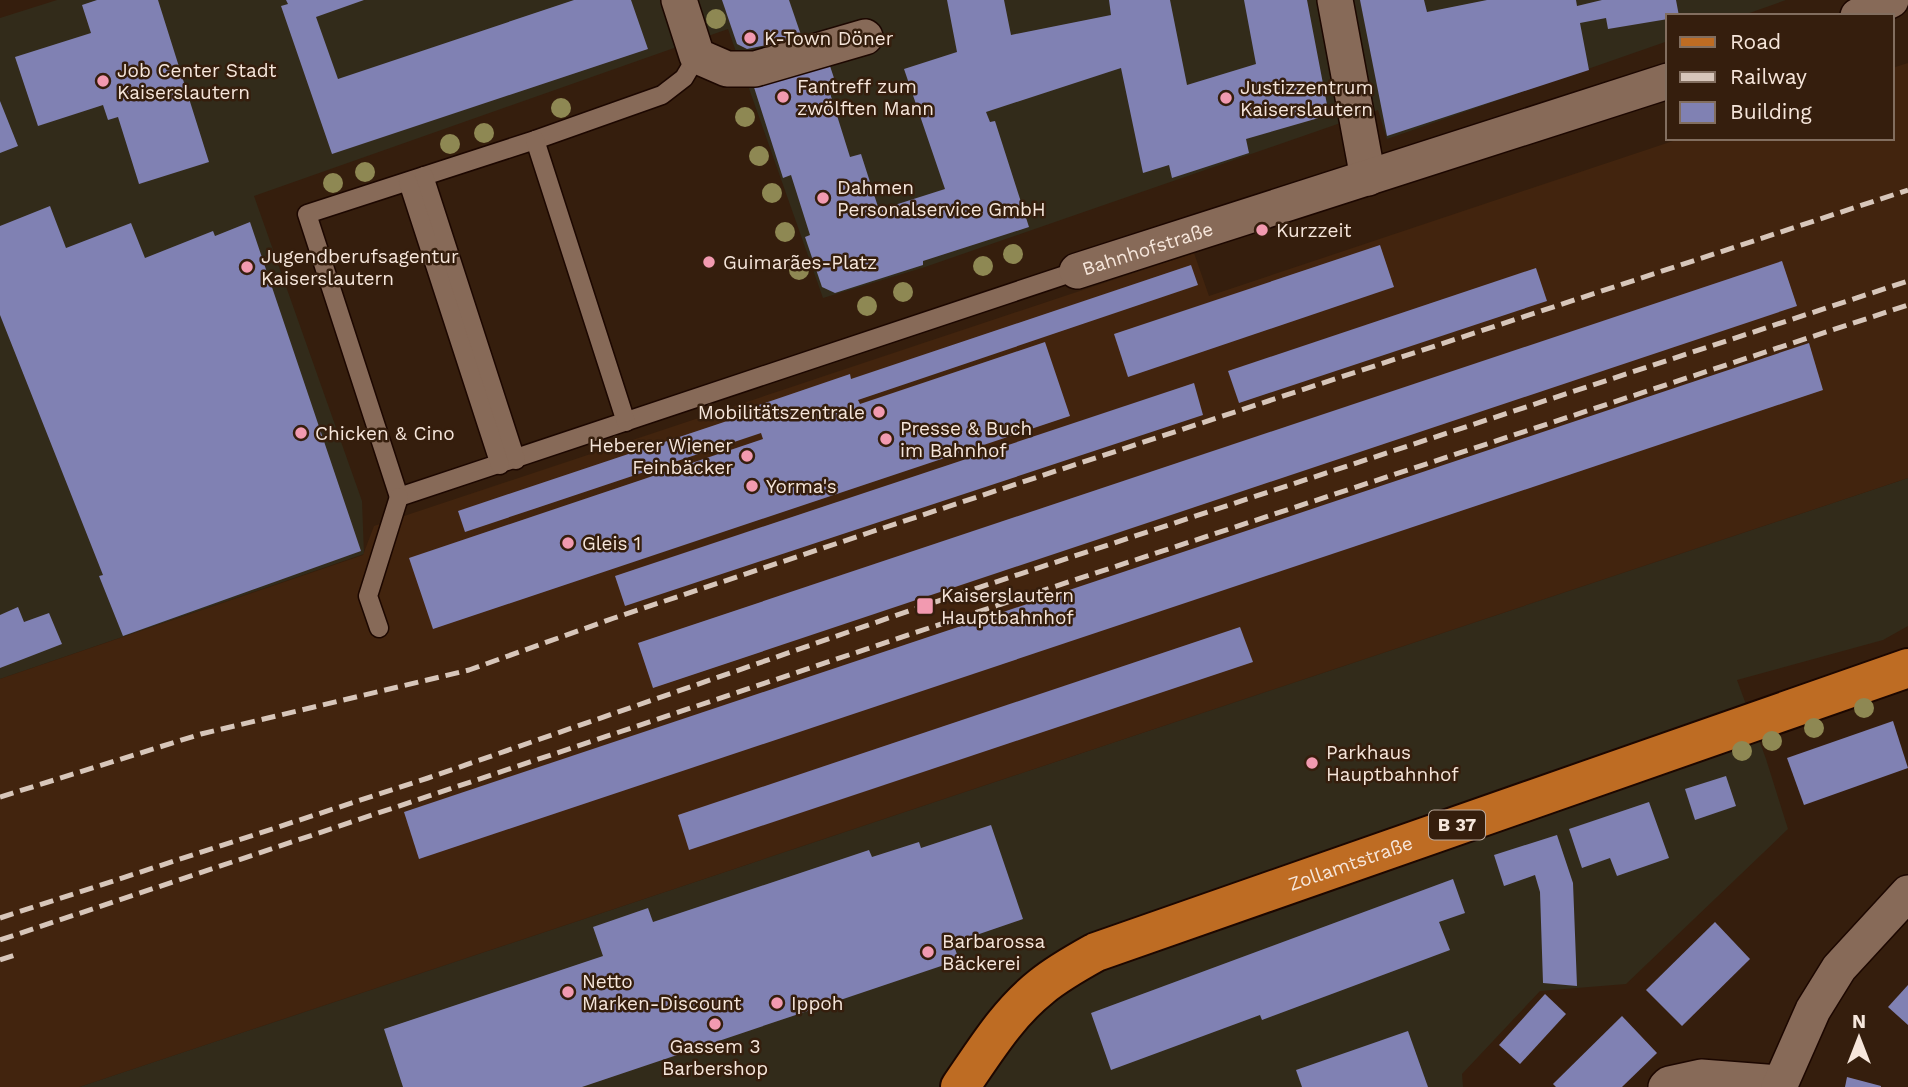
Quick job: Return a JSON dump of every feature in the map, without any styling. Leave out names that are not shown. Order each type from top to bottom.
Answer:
[{"type":"main road","name":"Zollamtstraße","points":[[960,1087],[1004,1024],[1020,1006],[1042,986],[1096,952],[1908,668]]},
{"type":"street","points":[[679,0],[697,56],[727,69],[755,69],[865,37]]},
{"type":"street","points":[[1335,0],[1368,178]]},
{"type":"street","points":[[1862,14],[1891,0]]},
{"type":"street","name":"Bahnhofstraße","points":[[1077,271],[1666,82]]},
{"type":"street","points":[[1666,1087],[1700,1077],[1779,1085],[1813,1010],[1839,968],[1908,893]]},
{"type":"lane","points":[[379,628],[368,596],[399,498],[307,214],[535,140],[662,95],[684,78],[697,56]]},
{"type":"lane","points":[[399,498],[626,422],[535,140]]},
{"type":"lane","points":[[416,179],[508,463]]},
{"type":"lane","name":"Bahnhofstraße","points":[[626,422],[1077,271]]},
{"type":"shaded area","points":[[57,0],[1786,0],[1747,14],[1666,14],[1666,42],[1387,139],[1378,110],[925,267],[823,298],[728,29],[254,196],[362,501],[364,554],[0,679],[0,18]]},
{"type":"shaded area","points":[[1908,63],[1908,478],[79,1087],[0,1087],[0,679],[363,555],[374,526],[1194,253],[1209,296],[1676,140],[1894,140],[1894,67]]},
{"type":"shaded area","points":[[1908,478],[1908,626],[1883,640],[1737,680],[1788,829],[1626,984],[1540,991],[1462,1074],[1463,1087],[79,1087]]},
{"type":"building","name":"Job Center Stadt Kaiserslautern","points":[[97,0],[158,0],[209,162],[139,184],[118,117],[108,120],[103,105],[38,126],[15,57],[91,33],[82,5]]},
{"type":"building","points":[[286,0],[364,0],[316,17],[338,79],[574,0],[631,0],[648,49],[332,154],[281,6],[288,4]]},
{"type":"building","points":[[722,0],[789,0],[802,38],[747,49],[737,44]]},
{"type":"building","points":[[947,0],[1004,0],[1011,35],[1111,15],[1109,0],[1170,0],[1187,85],[1256,64],[1244,0],[1307,0],[1329,115],[1246,139],[1249,153],[1172,178],[1169,165],[1143,173],[1121,68],[986,112],[990,122],[995,121],[1029,227],[835,293],[822,287],[805,237],[810,235],[791,175],[783,178],[752,81],[827,57],[837,87],[829,90],[850,157],[861,154],[879,210],[945,189],[904,69],[957,52]]},
{"type":"building","points":[[1360,0],[1424,0],[1427,12],[1487,0],[1576,0],[1577,6],[1602,0],[1676,0],[1679,14],[1666,14],[1666,19],[1608,29],[1606,18],[1580,23],[1589,70],[1387,136]]},
{"type":"building","points":[[0,101],[18,146],[0,153]]},
{"type":"building","points":[[50,206],[66,248],[131,223],[145,258],[213,231],[215,236],[250,222],[361,551],[123,636],[99,576],[103,575],[0,315],[0,226]]},
{"type":"building","points":[[1380,245],[1394,287],[1128,377],[1114,334]]},
{"type":"building","points":[[1782,261],[1797,306],[653,688],[638,643]]},
{"type":"building","points":[[1191,265],[1198,285],[858,400],[860,404],[1045,342],[1070,416],[433,629],[409,558],[763,439],[761,433],[465,532],[458,511],[754,412],[753,407],[850,374],[851,379]]},
{"type":"building","points":[[1536,268],[1547,301],[1239,403],[1228,371]]},
{"type":"building","points":[[1809,343],[1823,390],[419,859],[404,812]]},
{"type":"building","points":[[1194,383],[1203,415],[625,606],[615,576]]},
{"type":"building","points":[[18,607],[24,622],[49,613],[62,644],[0,668],[0,615]]},
{"type":"building","points":[[1240,627],[1253,662],[689,850],[678,815]]},
{"type":"building","points":[[1893,721],[1908,768],[1804,805],[1787,758]]},
{"type":"building","points":[[1726,776],[1736,806],[1695,820],[1685,789]]},
{"type":"building","points":[[1649,802],[1669,858],[1617,876],[1610,858],[1582,868],[1569,829]]},
{"type":"building","points":[[991,825],[1023,919],[953,943],[959,960],[582,1087],[403,1087],[384,1029],[603,956],[593,927],[648,908],[653,922],[869,850],[872,857],[919,842],[921,848]]},
{"type":"building","points":[[1557,835],[1573,883],[1577,986],[1543,983],[1540,892],[1535,875],[1504,886],[1494,855]]},
{"type":"building","points":[[1453,879],[1465,913],[1439,922],[1450,950],[1262,1020],[1260,1015],[1111,1070],[1091,1013]]},
{"type":"building","points":[[1715,922],[1750,959],[1682,1026],[1646,990]]},
{"type":"building","points":[[1908,985],[1908,1025],[1888,1007]]},
{"type":"building","points":[[1545,994],[1566,1014],[1520,1064],[1499,1045]]},
{"type":"building","points":[[1622,1016],[1657,1053],[1622,1087],[1556,1087],[1553,1084]]},
{"type":"building","points":[[1408,1031],[1428,1087],[1302,1087],[1296,1070]]},
{"type":"building","points":[[1847,1077],[1881,1086],[1881,1087],[1845,1087]]},
{"type":"railway","points":[[0,797],[201,734],[469,670],[614,618],[871,532],[1908,190]]},
{"type":"railway","points":[[0,918],[428,778],[926,605],[1908,281]]},
{"type":"railway","points":[[0,940],[932,627],[1908,305]]},
{"type":"railway","points":[[0,960],[18,954]]},
{"type":"place","name":"K-Town Döner","points":[[750,38]]},
{"type":"place","name":"Job Center Stadt Kaiserslautern","points":[[103,81]]},
{"type":"place","name":"Fantreff zum zwölften Mann","points":[[783,97]]},
{"type":"place","name":"Justizzentrum Kaiserslautern","points":[[1226,98]]},
{"type":"place","name":"Dahmen Personalservice GmbH","points":[[823,198]]},
{"type":"place","name":"Kurzzeit","points":[[1262,230]]},
{"type":"place","name":"Guimarães-Platz","points":[[709,262]]},
{"type":"place","name":"Jugendberufsagentur Kaiserslautern","points":[[247,267]]},
{"type":"place","name":"Mobilitätszentrale","points":[[879,412]]},
{"type":"place","name":"Chicken & Cino","points":[[301,433]]},
{"type":"place","name":"Presse & Buch im Bahnhof","points":[[886,439]]},
{"type":"place","name":"Heberer Wiener Feinbäcker","points":[[747,456]]},
{"type":"place","name":"Yorma's","points":[[752,486]]},
{"type":"place","name":"Gleis 1","points":[[568,543]]},
{"type":"place","name":"Kaiserslautern Hauptbahnhof","points":[[925,606]]},
{"type":"place","name":"Parkhaus Hauptbahnhof","points":[[1312,763]]},
{"type":"place","name":"Barbarossa Bäckerei","points":[[928,952]]},
{"type":"place","name":"Netto Marken-Discount","points":[[568,992]]},
{"type":"place","name":"Ippoh","points":[[777,1003]]},
{"type":"place","name":"Gassem 3 Barbershop","points":[[715,1024]]}]
